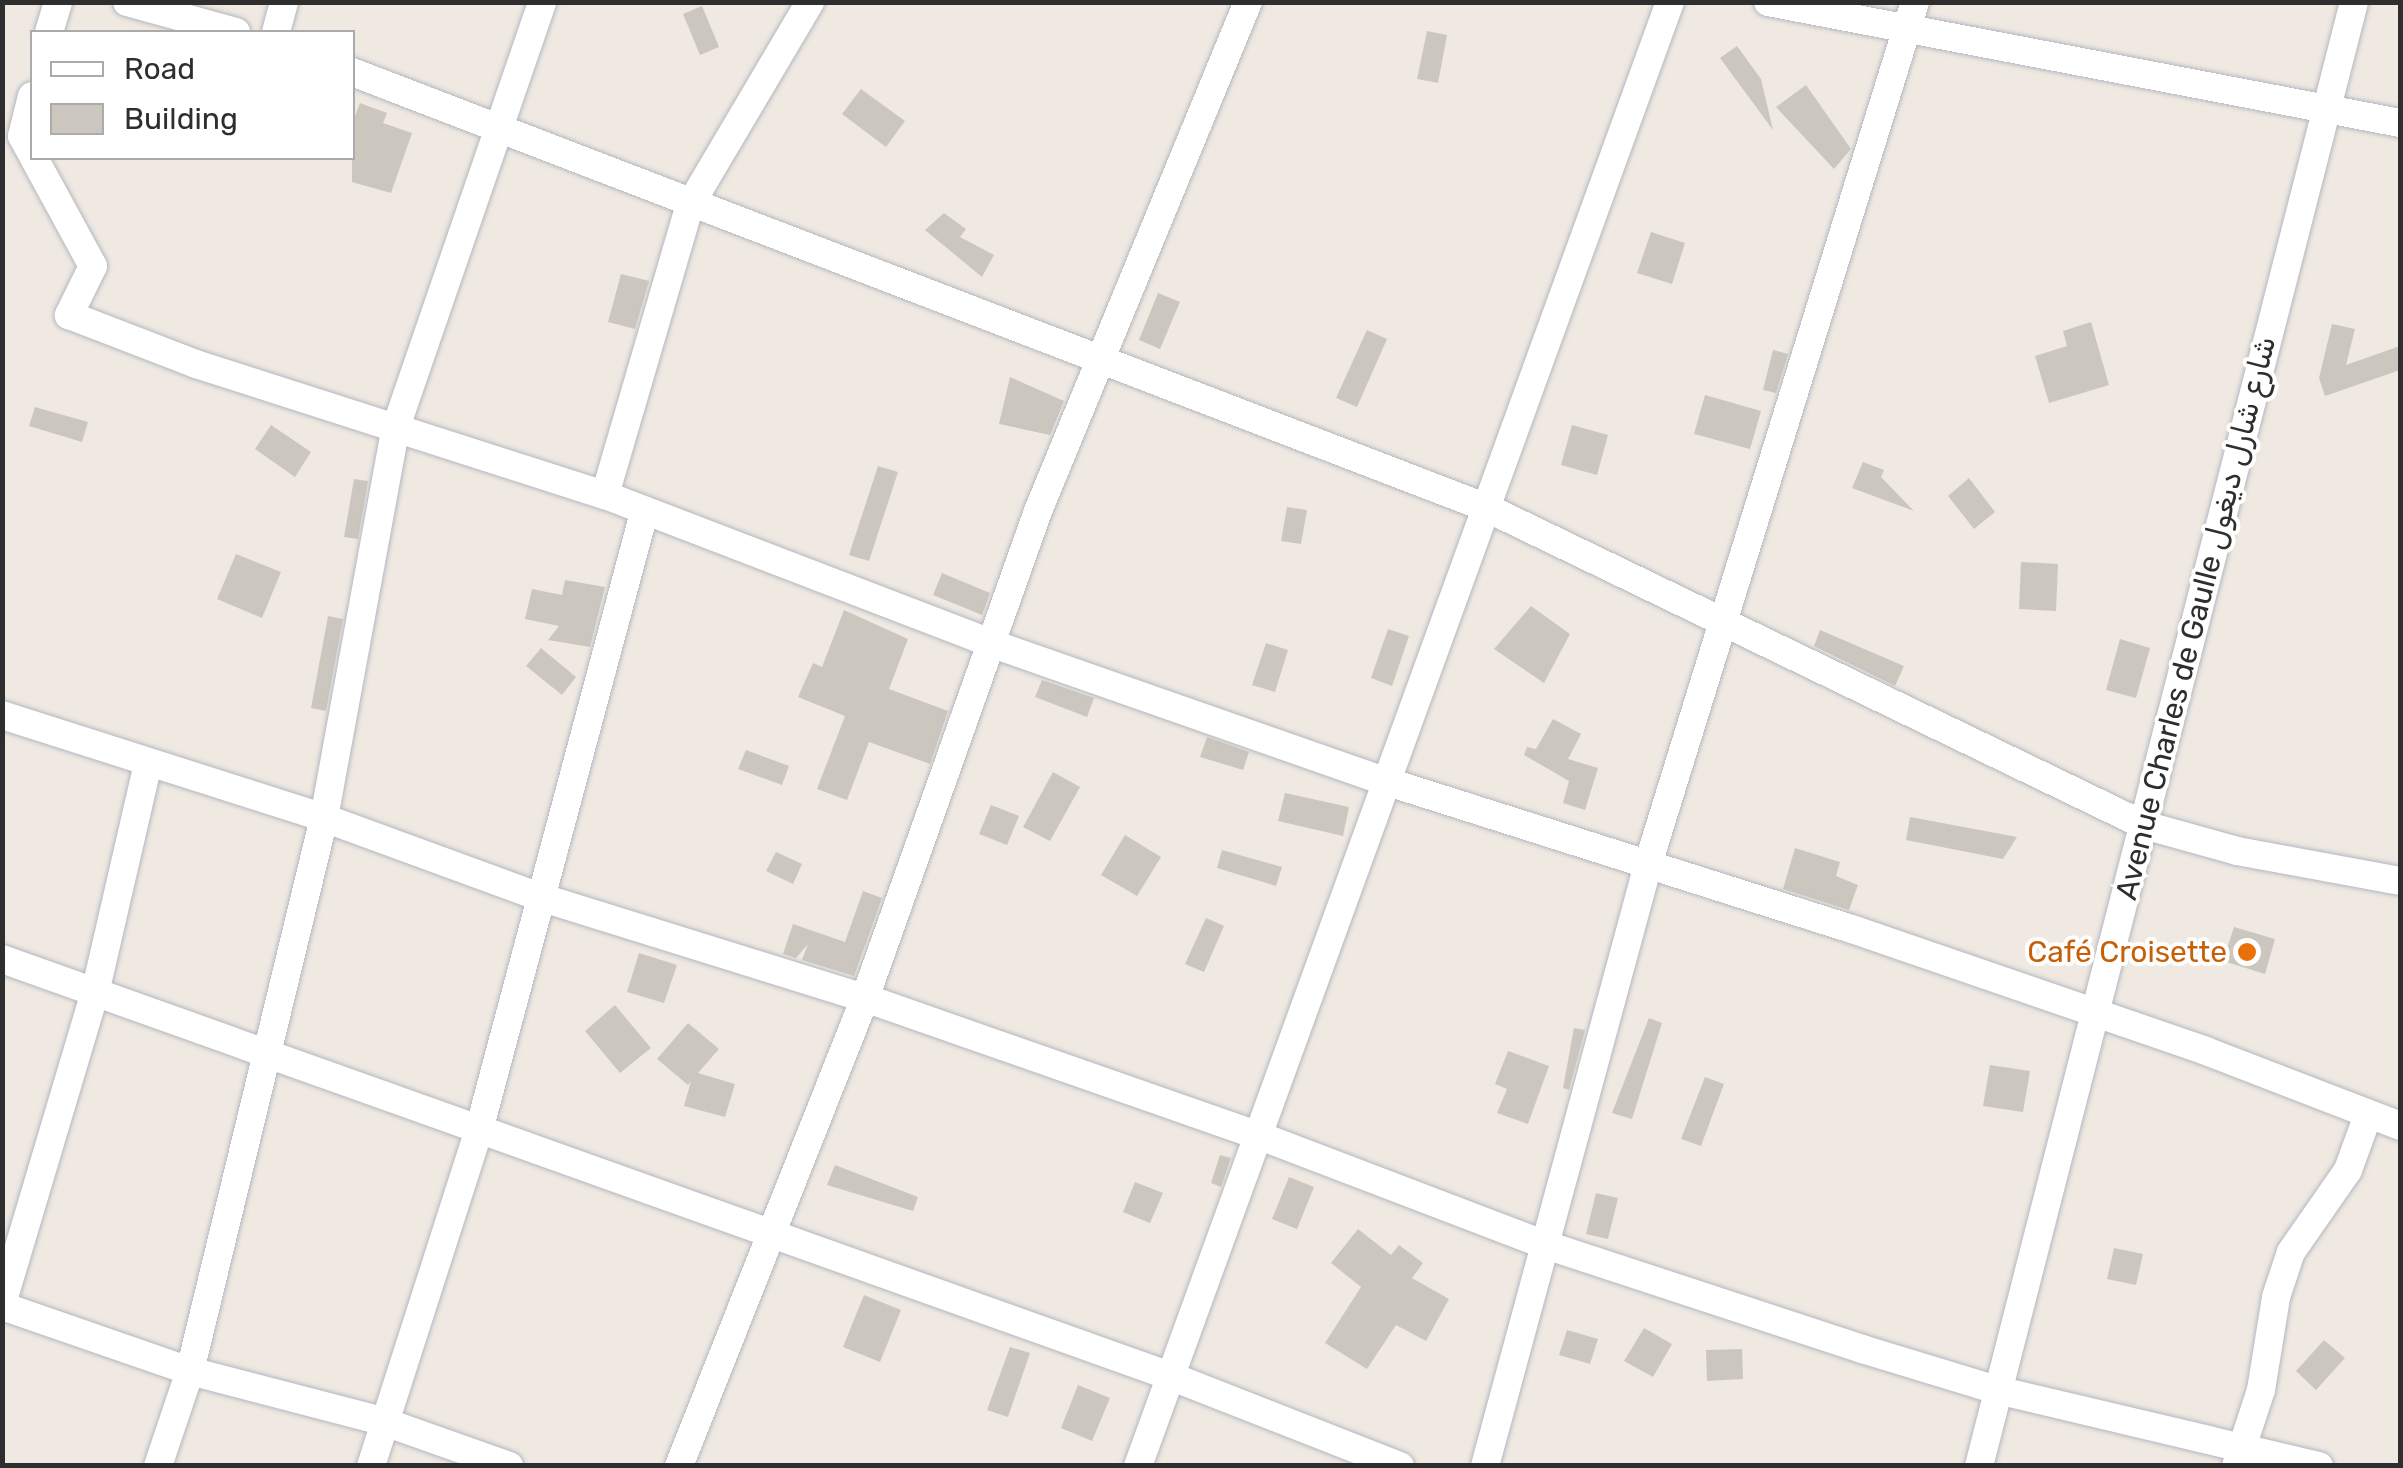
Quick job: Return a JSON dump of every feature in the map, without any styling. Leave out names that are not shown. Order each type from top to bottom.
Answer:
[{"type":"street","points":[[50,30],[58,2]]},
{"type":"street","points":[[126,2],[229,30]]},
{"type":"street","points":[[277,30],[284,2]]},
{"type":"street","points":[[158,1466],[190,1370],[324,818],[396,427],[542,2]]},
{"type":"street","points":[[605,495],[690,205],[810,2]]},
{"type":"street","points":[[679,1466],[768,1232],[865,998],[990,643],[1098,362],[1248,2]]},
{"type":"street","points":[[1138,1466],[1670,2]]},
{"type":"street","points":[[1768,2],[1911,14],[2324,113],[2400,123]]},
{"type":"street","name":"Avenue Charles de Gaulle شارع شارل ديغول","points":[[1979,1466],[2354,2]]},
{"type":"street","points":[[1486,1466],[1648,861],[1911,14]]},
{"type":"street","points":[[355,73],[1098,362],[1487,508],[2144,825],[2237,851],[2400,881]]},
{"type":"street","points":[[30,104],[22,136],[30,151]]},
{"type":"street","points":[[35,160],[94,266],[69,315],[196,364],[605,495],[644,514],[990,643],[1385,781],[1648,861],[2094,1012],[2400,1126]]},
{"type":"street","points":[[371,1466],[382,1421],[479,1130],[644,514]]},
{"type":"street","points":[[2,715],[324,818],[543,898],[865,998],[1260,1136],[1546,1245],[1998,1390],[2240,1456],[2319,1466]]},
{"type":"street","points":[[148,764],[95,993],[2,1305],[190,1370],[382,1421],[510,1466]]},
{"type":"street","points":[[2,959],[1170,1376],[1400,1466]]},
{"type":"street","points":[[2240,1456],[2291,1252],[2348,1170],[2368,1114]]},
{"type":"building","points":[[702,6],[719,47],[700,55],[683,14]]},
{"type":"building","points":[[1427,31],[1447,35],[1438,83],[1417,79]]},
{"type":"building","points":[[1737,46],[1761,79],[1773,130],[1720,58]]},
{"type":"building","points":[[1806,85],[1851,149],[1834,169],[1776,107]]},
{"type":"building","points":[[861,89],[905,121],[886,147],[842,114]]},
{"type":"building","points":[[360,103],[387,113],[383,123],[412,133],[391,193],[352,182],[355,116]]},
{"type":"building","points":[[944,213],[966,229],[960,237],[994,255],[982,277],[925,230]]},
{"type":"building","points":[[1651,232],[1685,243],[1672,284],[1637,273]]},
{"type":"building","points":[[621,274],[649,281],[635,329],[608,322]]},
{"type":"building","points":[[1158,293],[1180,302],[1160,349],[1139,340]]},
{"type":"building","points":[[2091,322],[2109,385],[2049,403],[2035,356],[2067,346],[2063,331]]},
{"type":"building","points":[[2332,324],[2355,329],[2346,365],[2400,346],[2400,370],[2325,396],[2319,378]]},
{"type":"building","points":[[1367,330],[1387,339],[1357,407],[1336,398]]},
{"type":"building","points":[[1773,350],[1788,354],[1776,393],[1763,390]]},
{"type":"building","points":[[1010,377],[1064,401],[1050,435],[999,424]]},
{"type":"building","points":[[1705,395],[1761,411],[1750,449],[1694,434]]},
{"type":"building","points":[[35,407],[88,422],[82,442],[29,426]]},
{"type":"building","points":[[271,425],[311,452],[295,477],[255,449]]},
{"type":"building","points":[[1572,425],[1608,435],[1597,475],[1561,465]]},
{"type":"building","points":[[1863,462],[1884,470],[1881,477],[1914,511],[1852,488]]},
{"type":"building","points":[[878,466],[898,472],[869,561],[849,555]]},
{"type":"building","points":[[1969,478],[1995,512],[1974,529],[1948,496]]},
{"type":"building","points":[[354,479],[368,481],[358,539],[344,537]]},
{"type":"building","points":[[1287,507],[1307,510],[1301,544],[1281,541]]},
{"type":"building","points":[[236,554],[281,572],[262,618],[217,599]]},
{"type":"building","points":[[2021,562],[2058,564],[2056,611],[2019,609]]},
{"type":"building","points":[[942,573],[990,593],[982,615],[933,595]]},
{"type":"building","points":[[565,580],[605,587],[590,647],[548,640],[559,626],[525,619],[532,589],[562,595]]},
{"type":"building","points":[[1531,606],[1570,634],[1544,683],[1494,649]]},
{"type":"building","points":[[844,610],[908,639],[889,689],[948,711],[930,764],[869,742],[847,800],[817,789],[845,716],[798,697],[813,663],[822,667]]},
{"type":"building","points":[[328,616],[343,619],[326,711],[311,708]]},
{"type":"building","points":[[1388,629],[1409,636],[1392,686],[1371,678]]},
{"type":"building","points":[[1820,630],[1904,666],[1895,686],[1814,646]]},
{"type":"building","points":[[2120,639],[2150,648],[2136,698],[2106,690]]},
{"type":"building","points":[[1266,643],[1288,650],[1275,692],[1252,685]]},
{"type":"building","points":[[541,648],[576,677],[562,695],[526,666]]},
{"type":"building","points":[[1042,680],[1094,698],[1087,717],[1035,697]]},
{"type":"building","points":[[1553,719],[1581,734],[1568,759],[1598,768],[1585,810],[1563,803],[1569,781],[1524,755],[1527,747],[1536,749]]},
{"type":"building","points":[[1207,737],[1249,752],[1243,770],[1200,757]]},
{"type":"building","points":[[746,750],[789,766],[782,785],[738,769]]},
{"type":"building","points":[[1053,772],[1080,787],[1050,841],[1023,827]]},
{"type":"building","points":[[1285,793],[1349,807],[1343,836],[1278,821]]},
{"type":"building","points":[[991,805],[1019,816],[1007,845],[979,834]]},
{"type":"building","points":[[1910,817],[2017,837],[2003,859],[1906,840]]},
{"type":"building","points":[[1125,835],[1161,857],[1137,896],[1101,875]]},
{"type":"building","points":[[1795,848],[1840,862],[1836,876],[1858,885],[1849,910],[1783,889]]},
{"type":"building","points":[[1222,850],[1282,867],[1276,886],[1217,868]]},
{"type":"building","points":[[776,852],[802,864],[793,884],[766,871]]},
{"type":"building","points":[[863,891],[882,898],[854,976],[802,960],[808,944],[796,958],[783,954],[793,924],[845,942]]},
{"type":"building","points":[[1206,918],[1224,926],[1204,972],[1185,964]]},
{"type":"building","points":[[2234,927],[2275,939],[2265,974],[2223,961]]},
{"type":"building","points":[[639,953],[677,965],[664,1003],[627,992]]},
{"type":"building","points":[[615,1005],[651,1048],[620,1073],[585,1031]]},
{"type":"building","points":[[1649,1018],[1662,1023],[1632,1119],[1612,1113]]},
{"type":"building","points":[[688,1023],[719,1049],[698,1073],[735,1084],[725,1117],[684,1106],[691,1081],[688,1085],[657,1059]]},
{"type":"building","points":[[1574,1028],[1585,1030],[1569,1090],[1563,1088]]},
{"type":"building","points":[[1508,1051],[1549,1066],[1528,1124],[1497,1113],[1507,1089],[1495,1084]]},
{"type":"building","points":[[1990,1065],[2030,1071],[2023,1112],[1983,1106]]},
{"type":"building","points":[[1705,1077],[1724,1084],[1701,1146],[1681,1139]]},
{"type":"building","points":[[1220,1155],[1231,1158],[1221,1187],[1211,1183]]},
{"type":"building","points":[[835,1165],[918,1197],[913,1211],[827,1185]]},
{"type":"building","points":[[1289,1177],[1314,1187],[1297,1229],[1272,1219]]},
{"type":"building","points":[[1135,1182],[1163,1193],[1150,1223],[1123,1212]]},
{"type":"building","points":[[1596,1193],[1618,1198],[1608,1239],[1586,1234]]},
{"type":"building","points":[[1358,1229],[1391,1255],[1399,1245],[1423,1263],[1412,1278],[1449,1299],[1426,1341],[1396,1325],[1367,1369],[1325,1343],[1361,1287],[1331,1263]]},
{"type":"building","points":[[2114,1248],[2143,1254],[2136,1285],[2107,1279]]},
{"type":"building","points":[[864,1295],[901,1310],[880,1362],[843,1347]]},
{"type":"building","points":[[1644,1328],[1672,1344],[1653,1377],[1624,1361]]},
{"type":"building","points":[[1567,1330],[1598,1339],[1590,1364],[1559,1355]]},
{"type":"building","points":[[2324,1340],[2345,1358],[2316,1390],[2296,1371]]},
{"type":"building","points":[[1010,1347],[1030,1353],[1008,1417],[987,1410]]},
{"type":"building","points":[[1742,1349],[1743,1379],[1707,1381],[1706,1350]]},
{"type":"building","points":[[1078,1385],[1110,1398],[1092,1441],[1061,1428]]},
{"type":"place","name":"Café Croisette","points":[[2247,952]]}]
